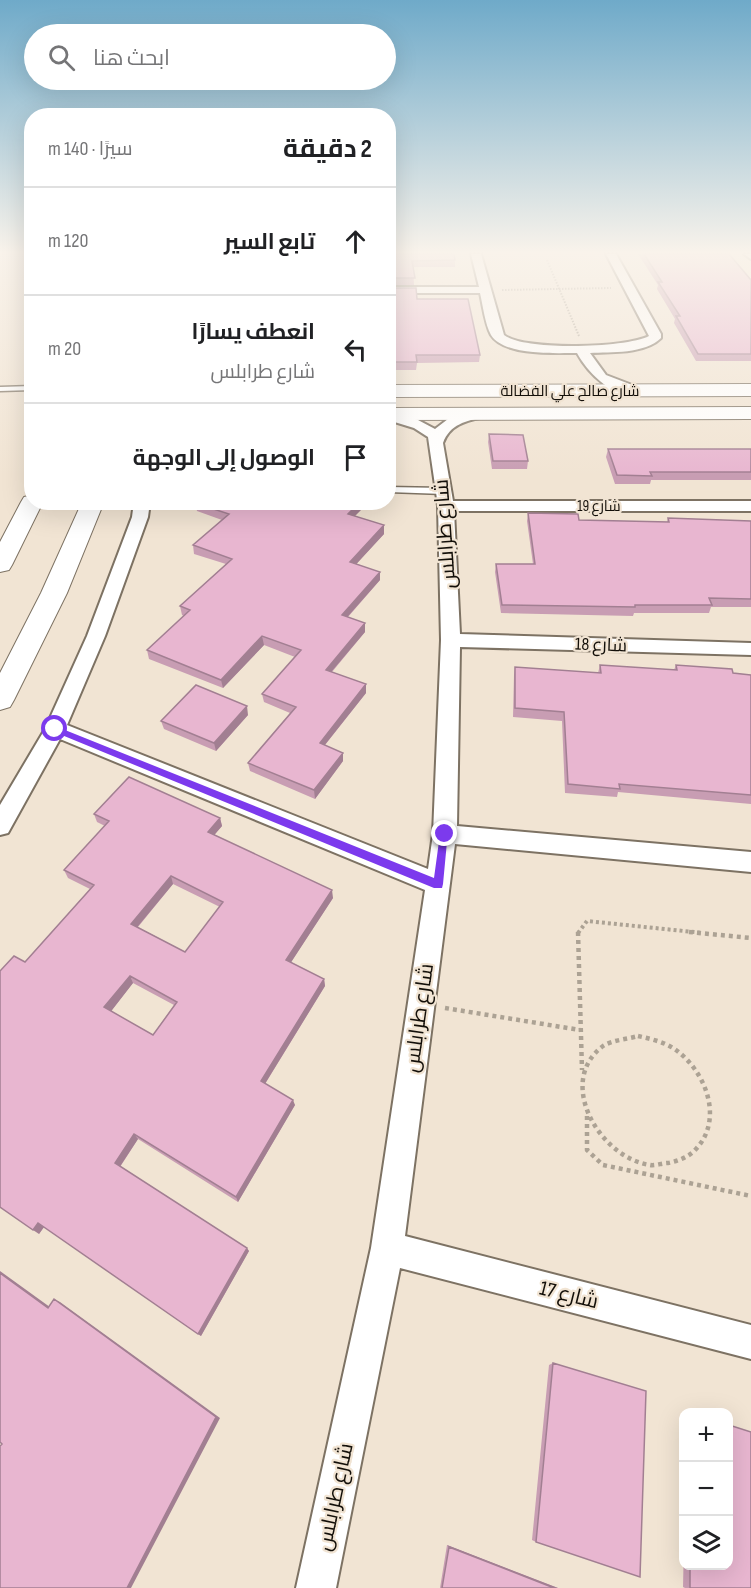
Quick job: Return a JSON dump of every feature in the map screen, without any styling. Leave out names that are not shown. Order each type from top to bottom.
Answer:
[{"type":"street","points":[[495,328],[496,333],[505,341],[524,347],[583,348],[640,346],[655,338],[652,328]]},
{"type":"street","points":[[583,348],[594,372],[608,382],[635,391]]},
{"type":"street","points":[[575,391],[591,381],[594,372]]},
{"type":"street","name":"شارع صالح علي الفضالة","points":[[396,391],[751,390]]},
{"type":"street","points":[[711,391],[730,401],[741,413]]},
{"type":"street","name":"شارع صالح علي الفضالة","points":[[396,415],[741,413]]},
{"type":"street","points":[[437,442],[437,436],[446,425],[479,414]]},
{"type":"street","points":[[396,418],[428,429],[437,442]]},
{"type":"street","name":"شارع طرابلس","points":[[316,1588],[387,1248],[445,834],[451,640],[445,499],[437,442]]},
{"type":"street","name":"شارع 19","points":[[445,499],[751,506]]},
{"type":"street","points":[[0,565],[28,510]]},
{"type":"street","points":[[0,700],[54,593],[90,510]]},
{"type":"street","points":[[0,826],[55,729],[96,636],[141,510]]},
{"type":"street","name":"شارع 18","points":[[451,640],[751,649]]},
{"type":"street","points":[[55,729],[438,884]]},
{"type":"street","points":[[445,834],[751,862]]},
{"type":"street","name":"شارع 17","points":[[387,1248],[751,1342]]},
{"type":"lane","points":[[0,389],[24,388]]},
{"type":"lane","points":[[396,490],[445,499]]},
{"type":"path","points":[[575,328],[583,348]]},
{"type":"path","points":[[751,938],[587,921],[578,931],[581,1094],[587,1116],[587,1150],[603,1165],[751,1196]]},
{"type":"path","points":[[421,1004],[580,1030]]},
{"type":"path","points":[[582,1074],[589,1057],[602,1045],[618,1037],[638,1036],[657,1041],[676,1050],[692,1065],[704,1084],[711,1104],[710,1124],[704,1143],[690,1156],[672,1164],[651,1165],[631,1159],[613,1148],[598,1133],[587,1116]]},
{"type":"path","points":[[651,1165],[652,1176]]},
{"type":"building","points":[[396,328],[474,328],[480,355],[416,355],[417,362],[396,362]]},
{"type":"building","points":[[683,328],[751,328],[751,354],[698,354]]},
{"type":"building","points":[[489,434],[523,435],[528,461],[493,461]]},
{"type":"building","points":[[608,449],[751,449],[751,472],[650,472],[652,476],[617,475]]},
{"type":"building","points":[[217,510],[352,510],[348,514],[384,525],[350,562],[380,572],[342,615],[365,623],[326,670],[366,684],[320,743],[343,753],[314,790],[248,763],[296,707],[262,694],[301,650],[262,636],[221,680],[147,650],[190,610],[180,606],[232,559],[193,545],[229,514]]},
{"type":"building","points":[[528,513],[578,514],[579,520],[669,522],[668,518],[751,521],[751,599],[709,598],[712,605],[635,605],[635,607],[502,605],[496,564],[535,564]]},
{"type":"building","points":[[600,665],[677,670],[676,665],[732,669],[733,673],[751,675],[751,795],[619,784],[620,789],[568,784],[564,712],[515,708],[515,667],[601,673]]},
{"type":"building","points":[[196,685],[247,706],[214,743],[161,721]]},
{"type":"building","points":[[129,777],[220,818],[208,832],[332,890],[286,960],[324,979],[261,1081],[293,1100],[236,1197],[134,1134],[115,1163],[247,1248],[198,1334],[38,1223],[33,1230],[0,1207],[0,971],[14,956],[25,962],[94,885],[64,870],[109,821],[94,814]],"holes":[[[171,876],[223,902],[185,952],[131,924]],[[130,976],[177,1002],[153,1035],[104,1007]]]},
{"type":"building","points":[[0,1273],[48,1308],[54,1299],[216,1417],[127,1588],[0,1588],[0,1446],[2,1444],[0,1442]]},
{"type":"building","points":[[553,1363],[646,1391],[640,1577],[536,1542]]},
{"type":"building","points":[[733,1426],[751,1432],[751,1588],[690,1588],[690,1570],[733,1570]]},
{"type":"building","points":[[449,1547],[554,1588],[442,1588]]},
{"type":"route","points":[[55,729],[438,884],[445,834]]}]
